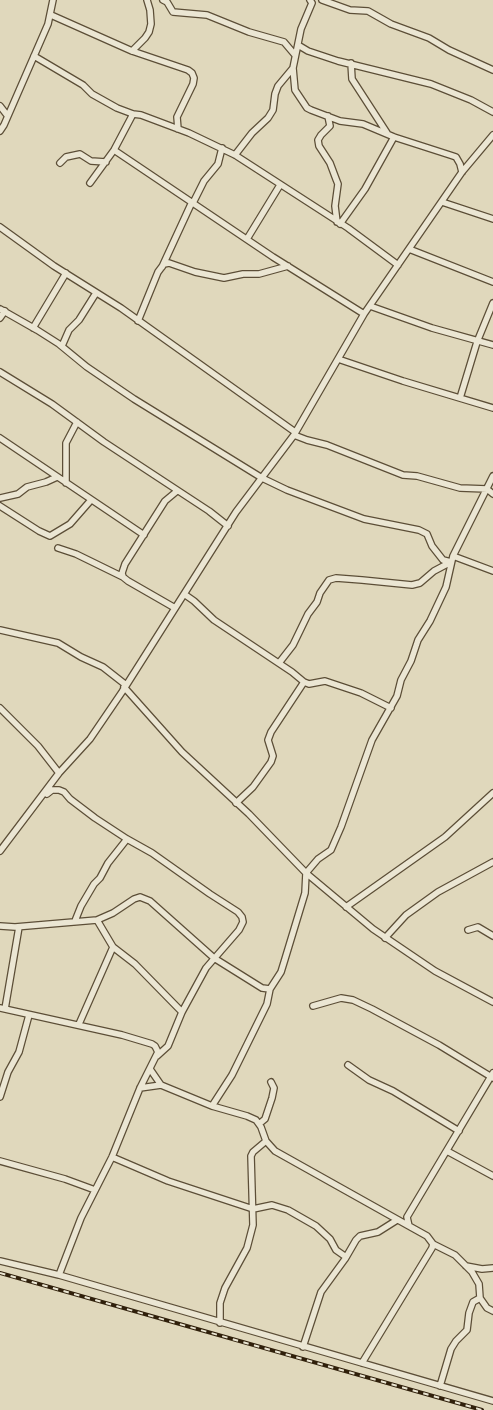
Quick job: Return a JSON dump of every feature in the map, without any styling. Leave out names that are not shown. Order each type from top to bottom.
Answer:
[{"type":"street","points":[[0,130],[4,125],[51,15],[53,0]]},
{"type":"street","points":[[132,51],[149,32],[151,24],[147,0]]},
{"type":"street","points":[[163,0],[167,2],[173,12],[207,15],[249,32],[284,42],[295,55]]},
{"type":"street","points":[[310,0],[312,3],[301,28],[292,78],[296,93],[307,108],[340,121],[363,124],[391,136],[412,141],[456,157],[462,172]]},
{"type":"street","points":[[322,0],[350,10],[368,11],[391,24],[429,38],[449,50],[493,70]]},
{"type":"street","points":[[51,15],[132,51],[192,73],[194,78],[193,84],[177,117],[178,129]]},
{"type":"street","points":[[298,45],[308,51],[431,84],[471,100],[493,112]]},
{"type":"street","points":[[34,56],[84,85],[92,94],[117,108],[142,115],[178,129],[235,155],[270,176],[280,185],[339,223],[398,265]]},
{"type":"street","points":[[350,63],[352,79],[391,136]]},
{"type":"street","points":[[235,155],[252,133],[268,118],[278,86],[293,68]]},
{"type":"street","points":[[0,106],[7,115]]},
{"type":"street","points":[[90,183],[114,150],[133,114]]},
{"type":"street","points":[[328,116],[330,126],[321,135],[318,140],[318,146],[330,163],[338,184],[335,206],[339,223]]},
{"type":"street","points":[[0,851],[59,773],[90,739],[228,526],[295,434],[364,314],[462,172],[493,135]]},
{"type":"street","points":[[339,223],[365,189],[391,136]]},
{"type":"street","points":[[138,321],[153,284],[192,203],[204,181],[218,164],[222,148]]},
{"type":"street","points":[[114,150],[288,266],[364,314]]},
{"type":"street","points":[[60,163],[66,158],[80,154],[91,161],[106,162]]},
{"type":"street","points":[[247,239],[280,185]]},
{"type":"street","points":[[442,202],[493,219]]},
{"type":"street","points":[[0,227],[138,321],[295,434],[403,475],[417,476],[460,488],[487,489],[493,494]]},
{"type":"street","points":[[409,249],[493,282]]},
{"type":"street","points":[[162,267],[169,263],[195,272],[224,278],[243,274],[259,274],[288,266]]},
{"type":"street","points":[[33,328],[66,273]]},
{"type":"street","points":[[62,346],[69,330],[79,320],[96,293]]},
{"type":"street","points":[[460,398],[477,342],[493,303]]},
{"type":"street","points":[[370,306],[493,346]]},
{"type":"street","points":[[0,318],[2,310],[33,328],[62,346],[87,367],[134,399],[262,478],[287,490],[364,519],[419,530],[428,534],[432,546],[443,560],[447,562],[452,559],[493,571]]},
{"type":"street","points":[[338,359],[493,408]]},
{"type":"street","points":[[0,372],[52,404],[209,511],[228,526]]},
{"type":"street","points":[[66,482],[66,443],[76,422]]},
{"type":"street","points":[[0,438],[144,535]]},
{"type":"street","points":[[212,1106],[232,1075],[267,1004],[270,989],[281,972],[305,893],[306,873],[318,859],[330,850],[341,828],[372,740],[397,696],[401,680],[411,661],[418,640],[430,621],[446,587],[452,559],[493,476]]},
{"type":"street","points":[[0,498],[18,494],[27,487],[58,477]]},
{"type":"street","points":[[123,577],[122,573],[126,564],[165,501],[177,491]]},
{"type":"street","points":[[0,506],[38,531],[50,536],[70,524],[91,500]]},
{"type":"street","points":[[58,548],[76,554],[123,577],[175,608]]},
{"type":"street","points":[[279,664],[293,645],[308,614],[329,580],[336,578],[412,585],[420,583],[452,559]]},
{"type":"street","points":[[184,594],[214,620],[304,682],[309,684],[325,681],[361,694],[391,708]]},
{"type":"street","points":[[0,630],[58,643],[81,657],[103,667],[125,686],[182,752],[306,873],[385,938],[435,971],[493,1002]]},
{"type":"street","points":[[236,803],[253,787],[271,762],[273,756],[268,740],[271,732],[304,682]]},
{"type":"street","points":[[0,708],[38,746],[59,773]]},
{"type":"street","points":[[43,796],[52,790],[59,790],[127,839],[152,853],[238,912],[243,922],[240,930],[206,968],[182,1012],[168,1046],[157,1056],[140,1088],[112,1157],[81,1218],[59,1276]]},
{"type":"street","points":[[346,907],[445,837],[492,797]]},
{"type":"street","points":[[75,921],[81,906],[94,884],[127,839]]},
{"type":"street","points":[[385,938],[406,915],[438,892],[493,862]]},
{"type":"street","points":[[0,926],[19,927],[97,920],[140,897],[150,901],[214,958],[262,988],[270,989]]},
{"type":"street","points":[[97,920],[113,948],[135,964],[182,1012]]},
{"type":"street","points":[[19,927],[2,1009],[79,1024],[152,1044],[157,1050],[157,1056]]},
{"type":"street","points":[[468,930],[478,927],[493,936]]},
{"type":"street","points":[[79,1024],[113,948]]},
{"type":"street","points":[[313,1006],[340,998],[353,1000],[439,1045],[492,1076],[406,1217],[409,1226]]},
{"type":"street","points":[[0,1098],[8,1072],[19,1052],[29,1015]]},
{"type":"street","points":[[348,1065],[369,1080],[393,1091],[459,1131]]},
{"type":"street","points":[[150,1069],[161,1085]]},
{"type":"street","points":[[259,1124],[265,1118],[272,1098],[274,1088],[272,1082]]},
{"type":"street","points":[[140,1088],[161,1085],[212,1106],[256,1120],[266,1140],[275,1151],[428,1236],[432,1244],[455,1255],[472,1272],[479,1284],[480,1298],[486,1308],[493,1311]]},
{"type":"street","points":[[220,1323],[220,1303],[225,1288],[247,1248],[253,1225],[251,1156],[266,1140]]},
{"type":"street","points":[[447,1151],[493,1176]]},
{"type":"street","points":[[112,1157],[168,1181],[253,1209],[272,1205],[288,1210],[316,1226],[330,1239],[336,1250],[346,1256]]},
{"type":"street","points":[[0,1161],[95,1190]]},
{"type":"street","points":[[303,1347],[321,1292],[360,1236],[378,1232],[397,1220]]},
{"type":"street","points":[[362,1363],[429,1255],[432,1244]]},
{"type":"street","points":[[0,1261],[59,1276],[493,1401]]},
{"type":"street","points":[[466,1266],[482,1269],[493,1268]]},
{"type":"street","points":[[440,1386],[451,1349],[467,1330],[469,1313],[473,1302],[480,1298]]},
{"type":"railway","points":[[0,1273],[482,1410]]}]
